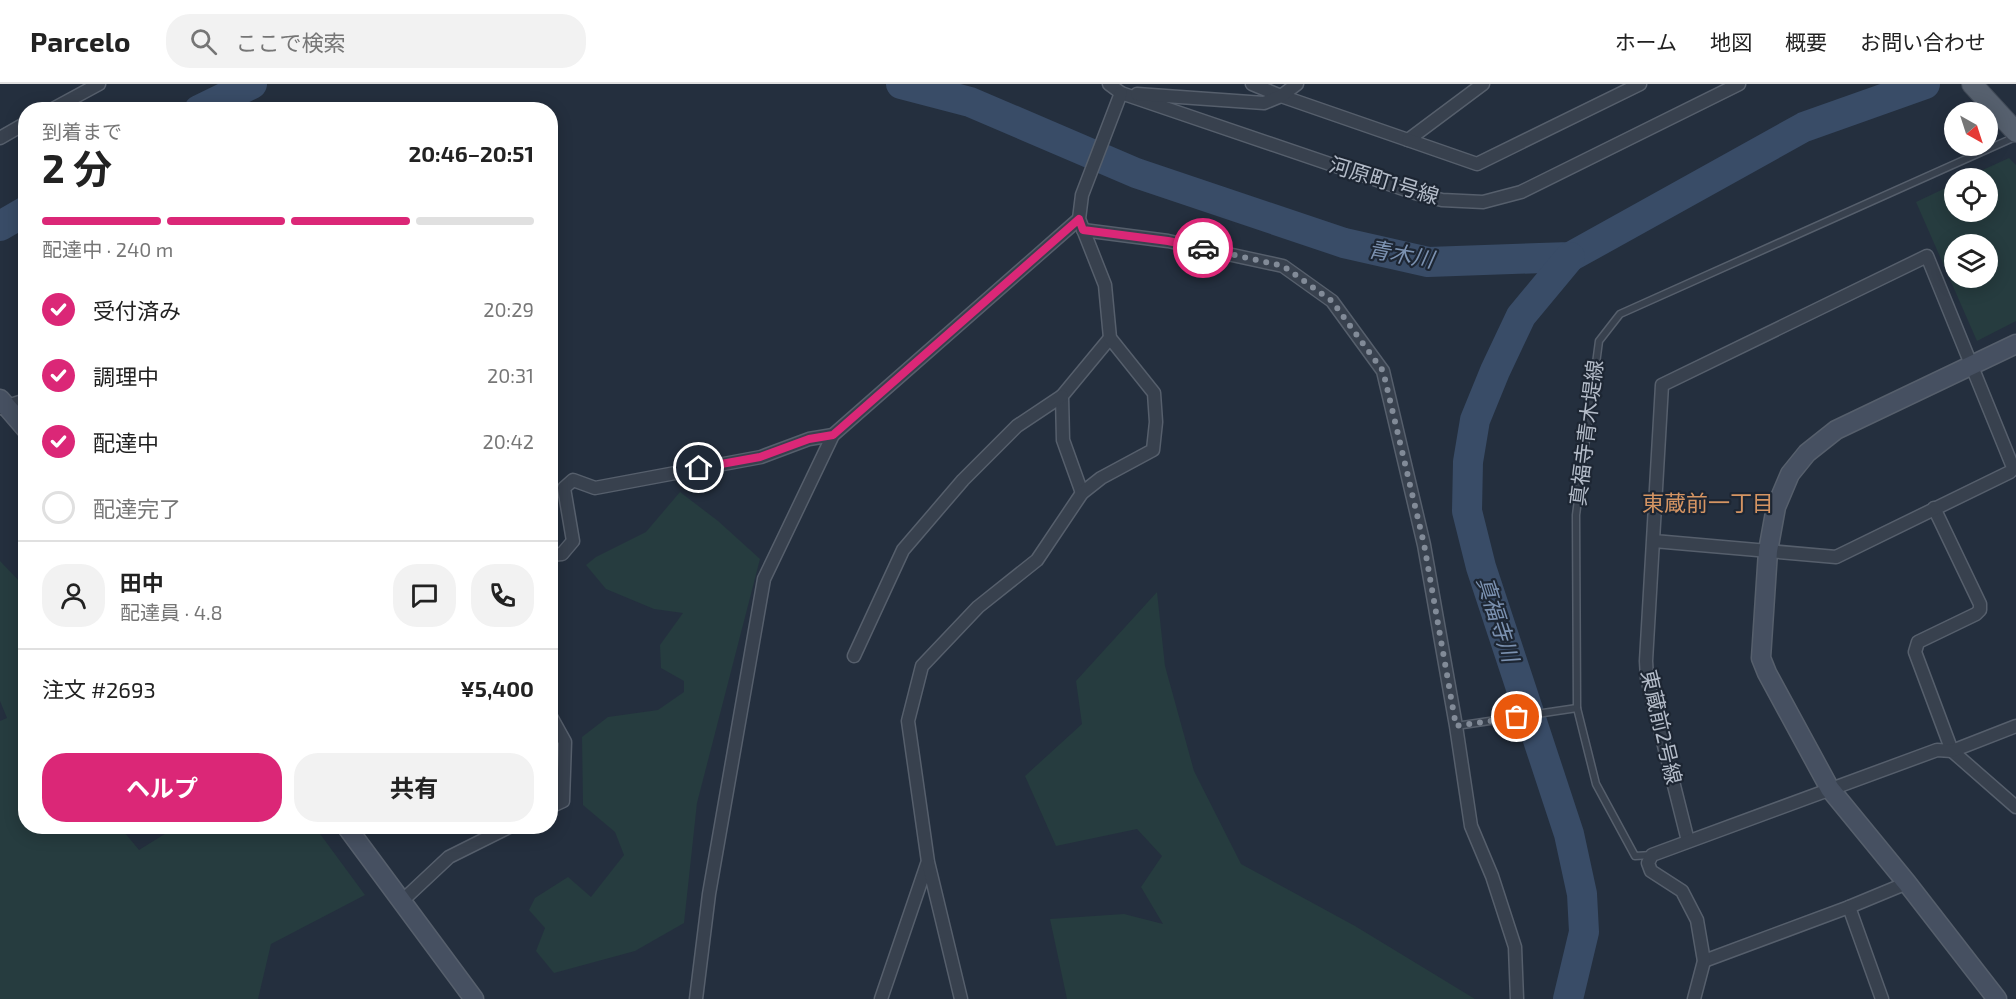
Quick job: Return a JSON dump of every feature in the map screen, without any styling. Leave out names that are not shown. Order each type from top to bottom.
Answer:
[{"type":"main road","points":[[1972,84],[2013,130]]},
{"type":"street","points":[[66,102],[99,84]]},
{"type":"street","points":[[1099,84],[1120,93],[1264,103],[1281,96],[1298,84]]},
{"type":"street","points":[[1109,84],[1120,93]]},
{"type":"street","points":[[1252,84],[1477,164],[1640,84]]},
{"type":"street","points":[[1408,140],[1483,84]]},
{"type":"street","name":"河原町1号線","points":[[1120,93],[1415,193],[1442,201],[1483,202],[1521,192],[1739,84]]},
{"type":"street","points":[[962,999],[928,862],[908,721],[922,666],[978,607],[1037,560],[1082,493],[1101,478],[1153,450],[1156,422],[1154,393],[1110,338],[1105,285],[1081,224],[1082,195],[1120,93]]},
{"type":"street","points":[[0,138],[18,128]]},
{"type":"street","points":[[696,999],[709,894],[764,579],[833,435],[1081,224]]},
{"type":"street","points":[[1081,224],[1283,266],[1332,301],[1383,371],[1424,544],[1471,826],[1492,876],[1515,947],[1517,999]]},
{"type":"street","name":"東蔵前2号線","points":[[1688,841],[1647,678],[1646,661],[1662,385],[1927,256],[1972,366]]},
{"type":"street","points":[[854,656],[903,550],[963,480],[1017,426],[1062,396],[1110,338]]},
{"type":"street","points":[[1997,999],[1830,789],[1761,658],[1768,551],[1776,507],[1790,474],[1807,453],[1836,430],[2016,344]]},
{"type":"street","points":[[1654,541],[1836,557],[2010,472],[2013,469],[1972,366]]},
{"type":"street","points":[[1062,396],[1063,440],[1082,493]]},
{"type":"street","points":[[2,404],[18,401]]},
{"type":"street","points":[[2,404],[18,421]]},
{"type":"street","points":[[558,554],[562,554],[573,541],[564,488],[573,480],[595,488],[760,457],[809,439],[833,435]]},
{"type":"street","points":[[1934,508],[1980,604],[1980,610],[1918,642],[1915,652],[1952,750],[2016,807]]},
{"type":"street","points":[[1694,999],[1704,961],[1697,920],[1682,891],[1651,871],[1648,863],[1652,855],[1937,750],[1952,750],[2016,726]]},
{"type":"street","points":[[558,729],[565,742],[563,801],[558,803]]},
{"type":"street","points":[[352,834],[474,999]]},
{"type":"street","points":[[402,901],[449,857],[495,834]]},
{"type":"street","points":[[881,999],[928,862]]},
{"type":"street","points":[[1704,961],[1907,883]]},
{"type":"street","points":[[1849,907],[1882,999]]},
{"type":"lane","name":"真福寺青木堤線","points":[[1652,855],[1635,856],[1596,784],[1577,708],[1576,514],[1599,341],[1620,315],[2013,130]]},
{"type":"lane","points":[[1456,726],[1577,708]]},
{"type":"green space","points":[[2009,158],[2016,165],[2016,321],[1977,341],[1954,288],[1998,288],[1998,234],[1944,234],[1944,266],[1916,202],[1944,189],[1944,222],[1998,222],[1998,168],[1987,168]]},
{"type":"green space","points":[[680,492],[718,521],[760,559],[697,803],[684,923],[635,951],[554,973],[536,951],[545,928],[529,910],[535,898],[568,877],[591,897],[624,855],[615,832],[583,805],[582,737],[608,717],[658,710],[684,692],[684,681],[661,668],[660,645],[683,613],[654,609],[606,589],[586,565],[596,557],[646,532]]},
{"type":"green space","points":[[0,561],[18,580],[18,834],[126,834],[139,850],[165,834],[320,834],[365,895],[271,944],[258,999],[0,999],[0,721],[7,718],[0,701]]},
{"type":"green space","points":[[1157,592],[1165,666],[1194,771],[1241,864],[1355,926],[1475,999],[1067,999],[1050,919],[1124,914],[1163,924],[1141,887],[1162,856],[1137,829],[1056,846],[1025,776],[1082,724],[1076,681]]},
{"type":"waterway","name":"青木川","points":[[215,102],[252,84]]},
{"type":"waterway","name":"青木川","points":[[901,84],[970,102],[1136,173],[1344,243],[1428,262],[1570,257],[1804,127],[1925,84]]},
{"type":"waterway","name":"青木川","points":[[0,226],[18,216]]},
{"type":"waterway","name":"真福寺川","points":[[1568,999],[1584,932],[1582,894],[1569,834],[1481,567],[1467,511],[1468,462],[1475,420],[1521,316],[1570,257]]},
{"type":"way so far","points":[[1203,248],[1283,266],[1332,301],[1383,371],[1424,544],[1456,726],[1517,717]]},
{"type":"district","name":"東蔵前一丁目","points":[[1708,503]]},
{"type":"route","points":[[699,468],[760,457],[809,439],[833,435],[1079,219],[1083,230],[1203,248]]}]
